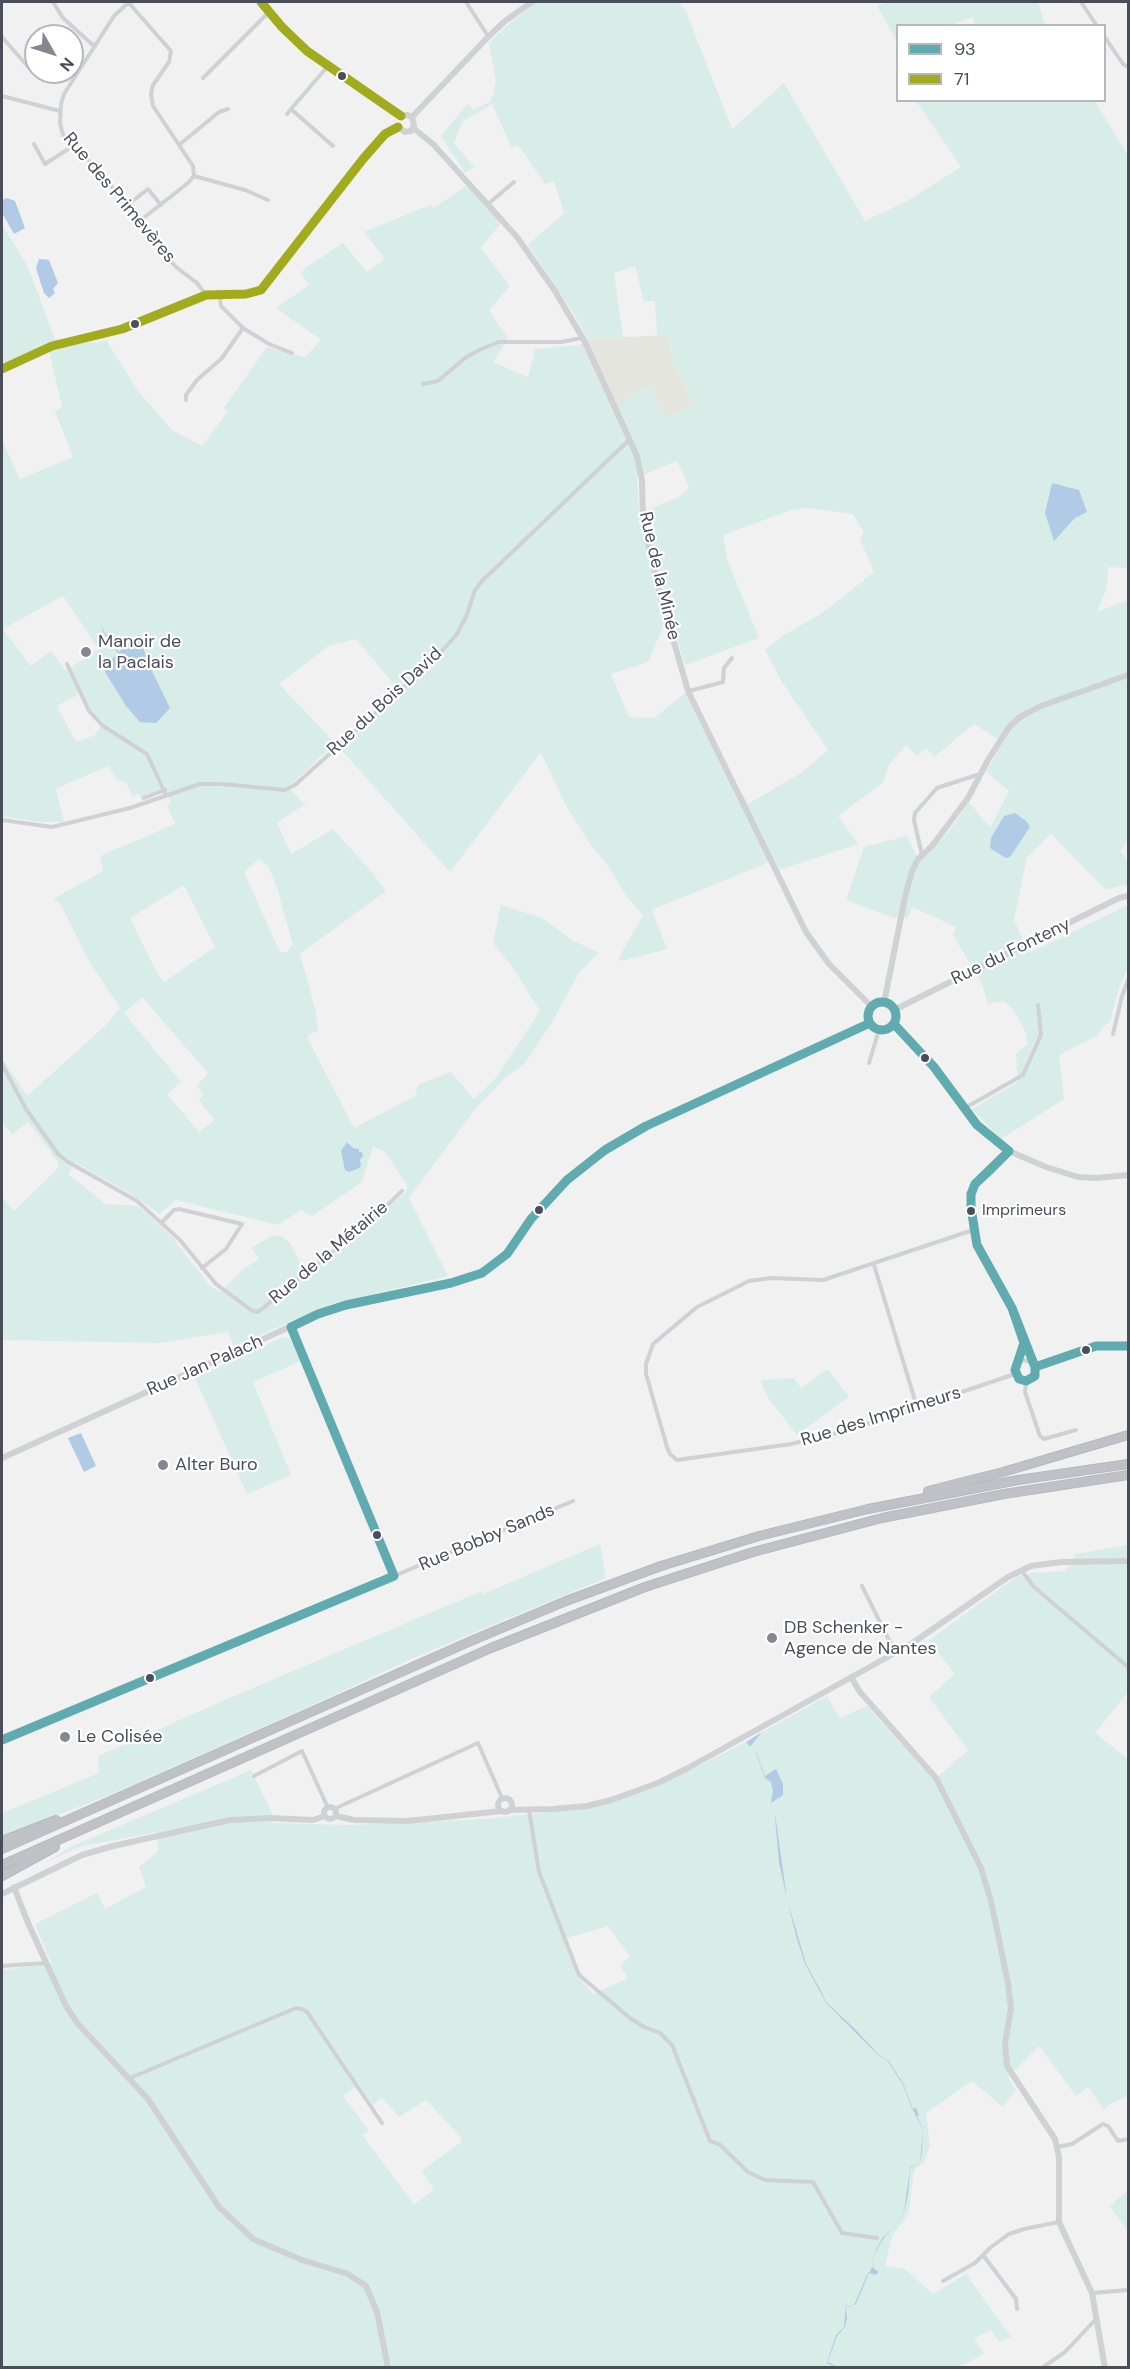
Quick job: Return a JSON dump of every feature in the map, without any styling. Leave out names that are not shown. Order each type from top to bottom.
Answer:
[{"type":"highway","points":[[909,1500],[915,1494],[1004,1472],[1128,1435]]},
{"type":"highway","points":[[2,1849],[471,1641],[614,1583],[759,1536],[909,1500],[1018,1480],[1128,1464]]},
{"type":"highway","points":[[2,1865],[539,1628],[684,1574],[772,1546],[903,1513],[1004,1494],[1128,1475]]},
{"type":"highway","points":[[2,1876],[118,1818],[119,1814]]},
{"type":"highway","points":[[2,1841],[58,1820],[62,1823]]},
{"type":"street","points":[[53,2],[63,18],[95,47]]},
{"type":"street","points":[[128,2],[171,51],[169,62],[153,85],[151,94],[153,106],[193,166],[194,176]]},
{"type":"street","name":"Rue des Primevères","points":[[128,2],[114,16],[64,94],[60,111],[63,135],[104,176],[137,223],[177,267],[197,283],[206,295]]},
{"type":"street","points":[[261,2],[295,40],[328,66],[401,116],[412,117]]},
{"type":"street","points":[[466,2],[488,37]]},
{"type":"street","points":[[412,117],[488,37],[505,21],[532,2]]},
{"type":"street","points":[[1081,2],[1096,24]]},
{"type":"street","points":[[203,78],[269,12]]},
{"type":"street","points":[[2,37],[24,62]]},
{"type":"street","points":[[1106,39],[1123,64],[1128,67]]},
{"type":"street","points":[[286,114],[328,66]]},
{"type":"street","points":[[2,96],[60,111]]},
{"type":"street","points":[[179,145],[219,112],[228,109]]},
{"type":"street","points":[[291,109],[333,146]]},
{"type":"street","points":[[398,127],[401,116]]},
{"type":"street","points":[[398,127],[405,132],[413,128],[415,123],[412,117]]},
{"type":"street","points":[[2,369],[38,351],[68,341],[122,329],[206,295],[253,293],[265,286],[363,159],[385,134],[398,127]]},
{"type":"street","name":"Rue de la Minée","points":[[413,128],[433,144],[488,204],[537,264],[582,338],[637,456],[642,480],[644,522],[654,572],[688,691],[806,932],[829,964],[872,1007]]},
{"type":"street","points":[[34,144],[45,164],[73,146]]},
{"type":"street","points":[[194,176],[245,190],[268,200]]},
{"type":"street","points":[[137,223],[194,176]]},
{"type":"street","points":[[488,204],[513,182]]},
{"type":"street","points":[[125,207],[148,189],[161,205]]},
{"type":"street","points":[[219,293],[221,306],[243,328],[269,344],[292,353]]},
{"type":"street","points":[[186,400],[186,395],[197,380],[222,357],[243,328]]},
{"type":"street","points":[[423,384],[438,381],[465,358],[499,342],[561,342],[582,338]]},
{"type":"street","name":"Rue du Bois David","points":[[165,793],[200,784],[285,790],[294,786],[433,661],[457,634],[466,617],[475,590],[482,581],[630,438]]},
{"type":"street","points":[[688,691],[723,682],[724,668],[732,658]]},
{"type":"street","points":[[67,664],[89,711],[111,732],[147,754],[165,793]]},
{"type":"street","points":[[884,1003],[912,871],[922,855],[932,846],[964,804],[1009,727],[1020,717],[1041,706],[1128,675]]},
{"type":"street","points":[[922,855],[914,820],[915,813],[938,788],[981,774]]},
{"type":"street","points":[[144,798],[165,793]]},
{"type":"street","points":[[2,820],[52,827],[67,825],[103,813],[130,808],[165,793]]},
{"type":"street","name":"Rue du Fonteny","points":[[894,1010],[1119,898],[1128,896]]},
{"type":"street","points":[[1113,1034],[1128,980]]},
{"type":"street","points":[[884,1003],[894,1010],[896,1017],[889,1029],[879,1030],[870,1023],[869,1014],[872,1007],[884,1003]]},
{"type":"street","points":[[965,1108],[1023,1075],[1041,1035],[1038,1005]]},
{"type":"street","name":"Rue Jan Palach","points":[[2,1458],[318,1314],[346,1305],[482,1274],[507,1254],[550,1197],[582,1167],[605,1150],[646,1126],[870,1023]]},
{"type":"street","points":[[894,1024],[934,1067],[977,1125],[1009,1151],[1046,1167],[1078,1177],[1095,1178],[1128,1174]]},
{"type":"street","points":[[869,1063],[879,1030]]},
{"type":"street","name":"Rue de la Métairie","points":[[2,1064],[26,1109],[58,1154],[137,1201],[180,1240],[216,1284],[257,1312],[374,1218],[402,1191]]},
{"type":"street","points":[[1009,1151],[975,1184],[971,1194],[973,1230],[977,1245],[1012,1308],[1034,1365],[1035,1377],[1026,1381],[1019,1379],[1015,1374],[1024,1343]]},
{"type":"street","points":[[162,1222],[174,1210],[179,1209],[242,1224],[226,1250],[202,1268]]},
{"type":"street","name":"Rue des Imprimeurs","points":[[973,1230],[824,1280],[771,1278],[749,1281],[696,1307],[662,1335],[649,1354],[646,1374],[667,1447],[670,1454],[677,1460],[791,1444],[849,1430],[1015,1374]]},
{"type":"street","points":[[874,1265],[917,1407]]},
{"type":"street","points":[[291,1327],[394,1576]]},
{"type":"street","points":[[1016,1366],[1024,1360],[1034,1365],[1096,1346],[1128,1346]]},
{"type":"street","points":[[1026,1381],[1025,1392],[1040,1436],[1044,1438],[1076,1430]]},
{"type":"street","name":"Rue Bobby Sands","points":[[2,1740],[573,1501]]},
{"type":"street","points":[[332,1811],[354,1820],[407,1821],[587,1806],[634,1793],[688,1768],[895,1653],[1021,1570],[1061,1562],[1128,1561]]},
{"type":"street","points":[[1021,1570],[1034,1587],[1128,1667]]},
{"type":"street","points":[[862,1586],[895,1653]]},
{"type":"street","points":[[851,1677],[860,1692],[936,1778],[974,1852],[991,1901],[1008,1983],[1011,2008],[1005,2044],[1007,2066],[1052,2133],[1057,2147],[1059,2222],[1092,2294],[1105,2367]]},
{"type":"street","points":[[325,1816],[324,1812],[332,1811],[478,1743],[506,1811]]},
{"type":"street","points":[[2,1893],[82,1855],[113,1846],[230,1820],[272,1818],[313,1820],[325,1816],[331,1819],[332,1811],[302,1751],[254,1776]]},
{"type":"street","points":[[476,1814],[507,1798],[529,1810]]},
{"type":"street","points":[[506,1811],[511,1802]]},
{"type":"street","points":[[529,1810],[539,1872],[579,1975],[630,2018],[660,2033],[672,2045],[710,2141],[718,2144],[748,2172],[765,2180],[813,2182],[842,2233],[877,2238]]},
{"type":"street","points":[[14,1887],[45,1963],[66,2006],[78,2024],[148,2099],[219,2207],[253,2239],[302,2260],[348,2274],[366,2286],[377,2312],[388,2367]]},
{"type":"street","points":[[2,1966],[45,1963]]},
{"type":"street","points":[[130,2078],[296,2008],[302,2009],[307,2012],[382,2123]]},
{"type":"street","points":[[1057,2147],[1072,2144],[1103,2124],[1118,2141],[1128,2139]]},
{"type":"street","points":[[943,2281],[975,2263],[1009,2234],[1059,2222]]},
{"type":"street","points":[[983,2255],[1016,2299],[1017,2308]]},
{"type":"street","points":[[1092,2294],[1128,2290]]},
{"type":"street","points":[[1042,2367],[1065,2352],[1096,2319]]},
{"type":"shaded area","points":[[667,335],[673,361],[694,405],[665,418],[621,405],[614,410],[580,345],[588,339]]},
{"type":"green space","points":[[530,2],[678,2],[685,9],[732,129],[784,83],[865,221],[907,201],[961,167],[917,102],[1096,102],[1128,156],[1128,568],[1108,567],[1107,588],[1097,612],[1128,600],[1128,839],[1120,851],[1128,860],[1128,885],[1106,890],[1051,834],[1027,857],[1014,920],[1029,953],[1128,905],[1128,967],[1119,988],[1110,1021],[1098,1035],[1059,1055],[1064,1099],[1001,1139],[972,1109],[1018,1082],[1016,1054],[1028,1044],[1026,1033],[1016,1014],[1003,1001],[988,1004],[982,984],[953,935],[956,927],[912,907],[908,918],[894,918],[846,900],[864,847],[907,836],[917,857],[929,854],[969,802],[990,828],[1009,791],[986,772],[1003,742],[974,724],[934,757],[926,748],[917,756],[906,745],[889,765],[883,782],[838,816],[858,844],[779,870],[774,860],[652,910],[667,949],[622,961],[618,959],[643,915],[627,897],[608,866],[588,841],[565,804],[541,752],[450,872],[339,747],[401,693],[356,639],[328,646],[279,684],[335,743],[292,784],[291,791],[305,804],[277,823],[291,854],[333,829],[386,891],[300,954],[316,1012],[318,1030],[307,1037],[354,1128],[415,1096],[418,1085],[451,1072],[474,1099],[495,1079],[540,1011],[515,971],[493,943],[501,905],[542,918],[573,941],[599,952],[579,973],[551,1024],[523,1066],[508,1075],[477,1107],[409,1198],[448,1276],[332,1304],[234,1346],[228,1332],[159,1343],[2,1340],[2,1197],[14,1211],[58,1168],[58,1162],[28,1122],[12,1135],[2,1121],[2,1058],[27,1096],[107,1024],[120,1008],[87,958],[60,903],[53,899],[103,871],[100,856],[175,824],[167,805],[171,803],[166,791],[142,801],[139,794],[132,796],[126,783],[118,780],[108,766],[56,789],[64,822],[38,822],[2,816],[2,440],[20,479],[73,457],[55,411],[62,407],[49,351],[2,368],[2,225],[27,265],[55,339],[96,343],[106,340],[138,391],[172,430],[202,446],[228,411],[224,408],[267,347],[305,357],[321,340],[276,308],[309,285],[301,274],[304,269],[343,243],[367,272],[385,259],[364,232],[430,205],[434,208],[467,185],[501,223],[481,248],[510,286],[489,310],[508,339],[493,362],[528,377],[535,349],[580,345],[614,410],[634,393],[649,385],[665,418],[694,405],[673,361],[667,335],[657,335],[655,301],[644,301],[635,266],[614,273],[623,337],[588,339],[528,245],[564,213],[554,181],[545,184],[518,145],[512,148],[492,104],[462,122],[454,143],[474,167],[465,173],[441,136],[467,104],[474,110],[491,101],[496,81],[489,43],[532,6]],"holes":[[[677,461],[689,487],[679,497],[639,513],[637,477]],[[808,508],[853,514],[864,533],[860,539],[874,572],[824,612],[784,635],[765,650],[782,682],[828,750],[801,773],[748,804],[726,766],[692,695],[684,694],[654,718],[629,717],[611,674],[648,662],[664,625],[672,623],[685,665],[759,638],[727,559],[723,535],[791,510]],[[63,596],[99,649],[66,671],[51,651],[31,666],[3,629]],[[81,693],[92,713],[102,724],[95,735],[76,742],[57,706]],[[259,859],[269,867],[293,945],[287,952],[280,952],[244,872]],[[184,885],[215,947],[164,982],[157,973],[130,918]],[[142,997],[208,1073],[197,1086],[203,1094],[199,1100],[214,1120],[199,1132],[167,1094],[181,1082],[124,1013]],[[373,1146],[385,1152],[408,1187],[404,1194],[307,1277],[291,1244],[283,1237],[273,1235],[251,1248],[259,1259],[242,1270],[220,1292],[210,1286],[173,1238],[138,1206],[106,1204],[68,1174],[75,1162],[160,1214],[176,1200],[278,1225],[301,1210],[312,1216],[362,1182]]]},
{"type":"green space","points":[[886,2],[1038,2],[1045,24],[975,24],[973,17],[954,24],[896,24],[896,40],[877,6]]},
{"type":"green space","points":[[287,1337],[293,1342],[301,1361],[253,1382],[291,1475],[247,1494],[195,1378]]},
{"type":"green space","points":[[828,1369],[849,1397],[797,1435],[768,1398],[760,1380],[794,1378],[801,1388]]},
{"type":"green space","points":[[600,1544],[606,1578],[413,1658],[112,1794],[2,1837],[2,1813],[99,1773],[98,1756],[482,1591],[483,1594]]},
{"type":"green space","points":[[1128,1545],[1128,1692],[1095,1733],[1128,1759],[1128,2096],[1110,2104],[1104,2110],[1088,2087],[1076,2096],[1039,2046],[1008,2077],[1016,2090],[1003,2107],[972,2081],[926,2113],[930,2145],[924,2163],[914,2170],[908,2215],[892,2236],[885,2266],[905,2269],[933,2294],[966,2274],[1011,2337],[999,2342],[991,2330],[974,2338],[984,2354],[959,2367],[2,2367],[2,1970],[51,1963],[35,1924],[97,1893],[105,1909],[146,1887],[139,1867],[158,1851],[157,1832],[79,1847],[45,1863],[70,1847],[251,1770],[272,1813],[273,1823],[349,1825],[486,1819],[558,1811],[621,1799],[669,1781],[746,1742],[750,1747],[762,1732],[827,1696],[840,1718],[867,1706],[934,1780],[968,1750],[929,1697],[955,1674],[928,1641],[1016,1577],[1030,1573],[1066,1571],[1076,1554]],"holes":[[[608,1926],[630,1956],[620,1966],[628,1978],[593,1994],[577,1976],[564,1939]],[[359,2085],[373,2105],[382,2098],[399,2117],[426,2100],[461,2137],[461,2142],[422,2171],[434,2190],[414,2204],[362,2135],[369,2131],[343,2096]]]},
{"type":"green space","points":[[1128,2190],[1128,2232],[1110,2206]]},
{"type":"water","points":[[7,198],[15,201],[25,228],[14,234],[2,213],[2,200]]},
{"type":"water","points":[[39,259],[49,260],[58,283],[53,289],[55,293],[49,298],[44,293],[36,268]]},
{"type":"water","points":[[1052,483],[1079,490],[1087,512],[1075,518],[1054,541],[1045,513]]},
{"type":"water","points":[[99,620],[104,632],[119,652],[135,637],[139,635],[143,638],[142,645],[150,667],[170,708],[156,723],[140,722],[126,706],[105,672],[105,666],[118,653],[103,632]]},
{"type":"water","points":[[1015,813],[1030,827],[1010,857],[1006,858],[990,848],[991,838],[1004,816]]},
{"type":"water","points":[[347,1142],[353,1148],[359,1149],[363,1156],[360,1160],[361,1166],[349,1172],[345,1170],[341,1151]]},
{"type":"water","points":[[81,1433],[96,1466],[84,1472],[68,1438]]},
{"type":"water","points":[[762,1732],[750,1747],[746,1742]]},
{"type":"water","points":[[756,1753],[765,1776],[776,1769],[783,1784],[783,1795],[771,1803],[773,1791],[771,1782],[765,1778]]},
{"type":"water","points":[[773,1809],[776,1820],[787,1897],[779,1863]]},
{"type":"water","points":[[788,1902],[806,1964],[826,2002],[879,2055],[888,2060],[903,2083],[913,2109],[916,2108],[923,2130],[911,2106],[903,2085],[887,2060],[878,2055],[826,2003],[805,1964]]},
{"type":"water","points":[[920,2162],[910,2169],[908,2195],[904,2212],[897,2225],[904,2211],[910,2168]]},
{"type":"water","points":[[897,2225],[885,2236],[875,2253],[872,2267],[879,2272],[875,2275],[870,2273],[868,2275],[856,2304],[852,2306],[855,2303],[867,2275],[871,2270],[875,2252],[883,2237]]},
{"type":"water","points":[[846,2305],[850,2307],[846,2306],[845,2327],[837,2336],[828,2362],[834,2367],[827,2363],[836,2335],[844,2327]]},
{"type":"transit line","name":"71","points":[[261,2],[282,27],[307,51],[401,116]]},
{"type":"transit line","name":"71","points":[[2,369],[52,346],[122,329],[206,295],[246,294],[261,290],[363,159],[385,134],[398,127]]},
{"type":"transit line","name":"93","points":[[882,1002],[892,1006],[896,1016],[892,1026],[882,1030],[872,1026],[868,1016],[872,1006],[882,1002]]},
{"type":"transit line","name":"93","points":[[291,1327],[318,1314],[346,1305],[451,1283],[482,1273],[507,1254],[531,1219],[567,1180],[605,1150],[646,1126],[870,1023]]},
{"type":"transit line","name":"93","points":[[894,1024],[934,1067],[977,1125],[1009,1151]]},
{"type":"transit line","name":"93","points":[[1009,1151],[989,1171],[975,1184],[1009,1151]]},
{"type":"transit line","name":"93","points":[[975,1184],[971,1194],[971,1208],[977,1245]]},
{"type":"transit line","name":"93","points":[[977,1245],[1012,1308]]},
{"type":"transit line","name":"93","points":[[977,1245],[1012,1308]]},
{"type":"transit line","name":"93","points":[[1012,1308],[1035,1367],[1035,1376],[1026,1381],[1019,1379],[1015,1370],[1024,1343],[1012,1308]]},
{"type":"transit line","name":"93","points":[[291,1327],[394,1576]]},
{"type":"transit line","name":"93","points":[[1035,1367],[1096,1346],[1128,1346]]},
{"type":"transit line","name":"93","points":[[2,1740],[394,1576]]},
{"type":"place","name":"Manoir de la Paclais","points":[[86,652]]},
{"type":"place","name":"Imprimeurs","points":[[971,1211]]},
{"type":"place","name":"Alter Buro","points":[[163,1465]]},
{"type":"place","name":"DB Schenker - Agence de Nantes","points":[[772,1638]]},
{"type":"place","name":"Le Colisée","points":[[65,1737]]}]
